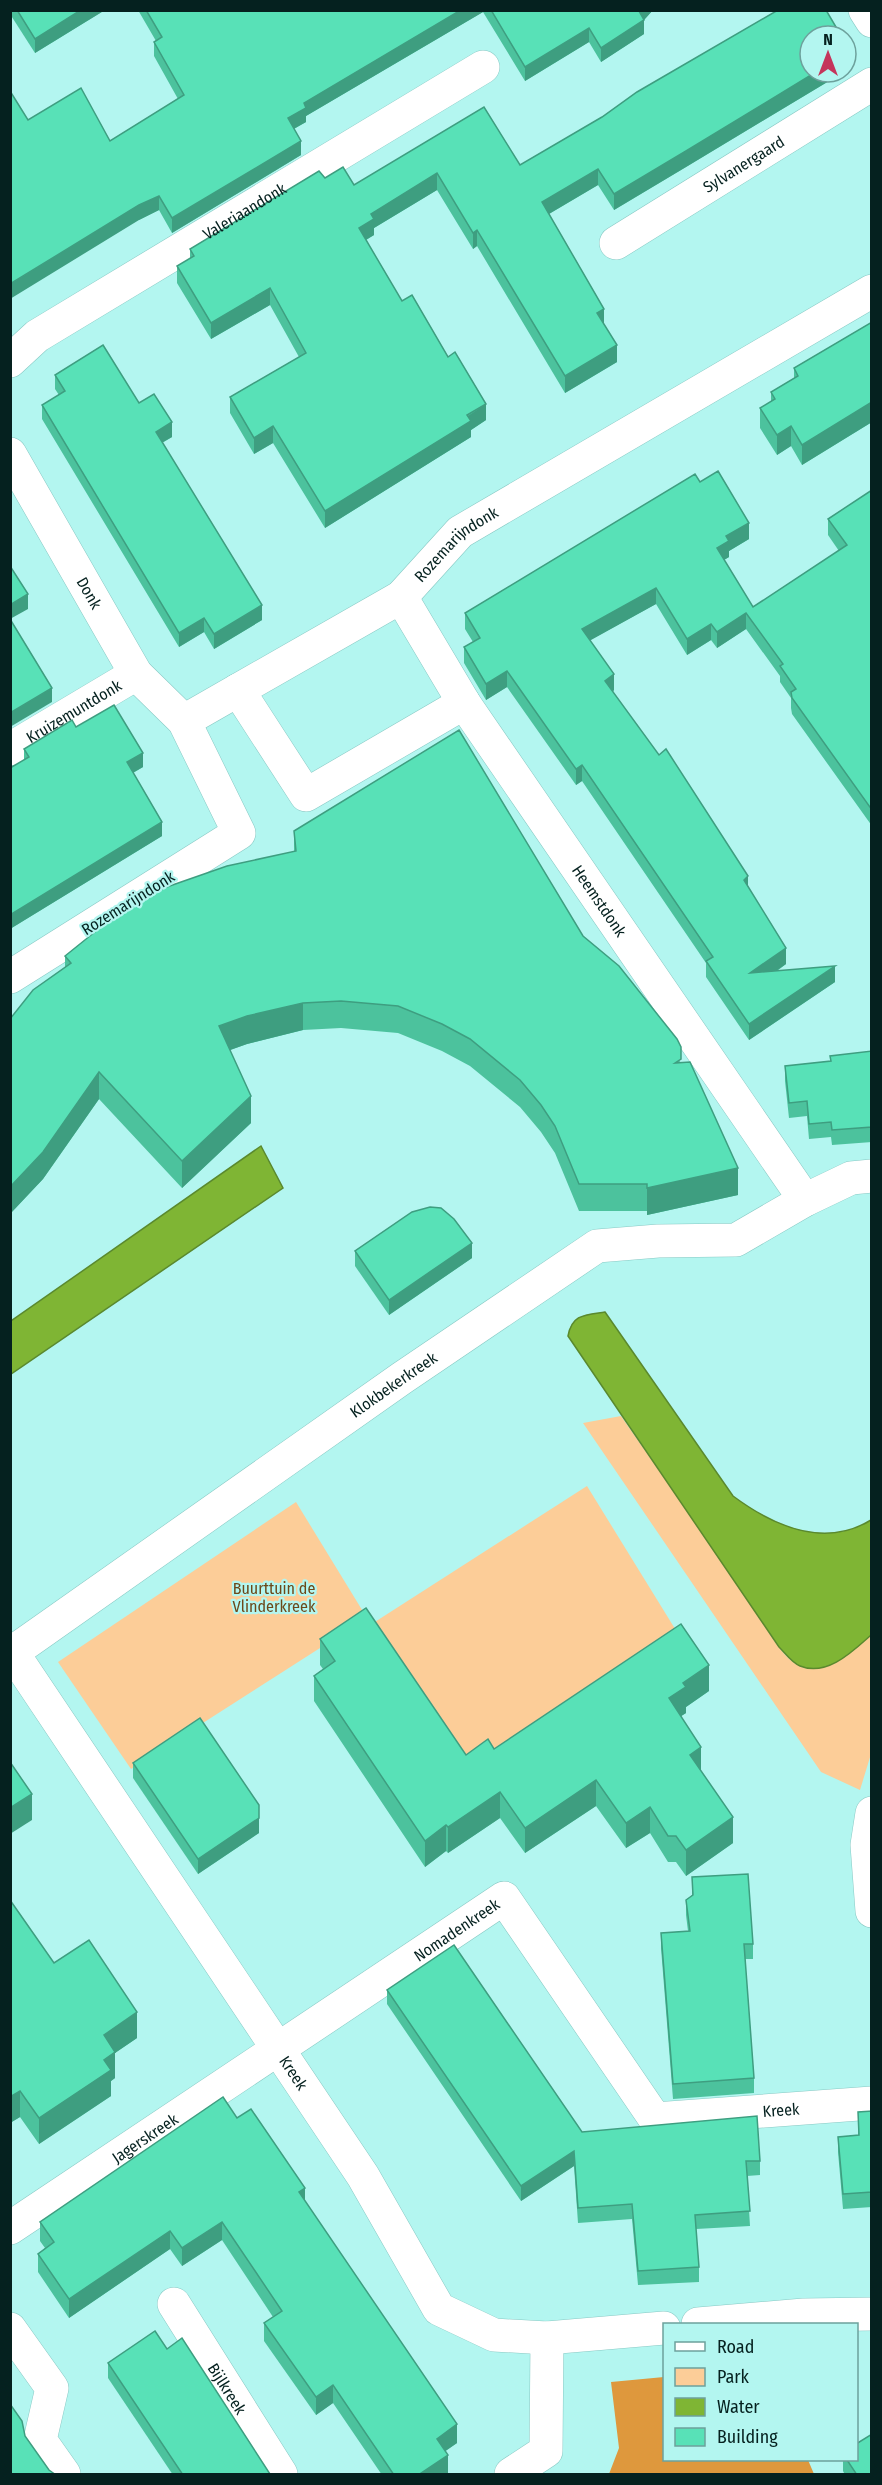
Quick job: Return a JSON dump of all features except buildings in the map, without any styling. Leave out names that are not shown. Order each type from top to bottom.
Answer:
[{"type":"street","points":[[865,10],[872,21]]},
{"type":"street","name":"Valeriaandonk","points":[[10,361],[37,336],[483,67]]},
{"type":"street","name":"Sylvanergaard","points":[[616,243],[872,84]]},
{"type":"street","name":"Rozemarijndonk","points":[[10,977],[239,833],[184,721],[401,597],[460,532],[872,291]]},
{"type":"street","name":"Donk","points":[[10,454],[136,674],[184,721]]},
{"type":"street","name":"Heemstdonk","points":[[401,597],[465,703],[805,1200]]},
{"type":"street","name":"Kruizemuntdonk","points":[[10,749],[136,674]]},
{"type":"street","points":[[238,690],[306,795],[465,703]]},
{"type":"street","name":"Klokbekerkreek","points":[[12,1651],[393,1384],[597,1246],[658,1241],[736,1240],[805,1200],[850,1178],[872,1176]]},
{"type":"street","name":"Kreek","points":[[12,1651],[363,2176],[439,2309],[494,2335],[546,2338],[663,2328]]},
{"type":"street","points":[[872,1813],[867,1845],[872,1911]]},
{"type":"street","name":"Nomadenkreek","points":[[277,2047],[504,1898],[655,2119]]},
{"type":"street","name":"Jagerskreek","points":[[10,2228],[277,2047]]},
{"type":"street","name":"Kreek","points":[[655,2119],[872,2103]]},
{"type":"street","name":"Bijlkreek","points":[[174,2304],[281,2475]]},
{"type":"street","points":[[719,2323],[804,2315],[872,2314]]},
{"type":"street","points":[[10,2330],[52,2388],[40,2440],[64,2475]]},
{"type":"street","points":[[511,2475],[546,2451],[546,2338]]},
{"type":"green space","points":[[621,1416],[785,1655],[800,1666],[820,1668],[838,1661],[871,1635],[871,1754],[860,1790],[821,1772],[583,1423]]},
{"type":"green space","points":[[587,1486],[685,1645],[477,1792],[367,1627]]},
{"type":"green space","name":"Buurttuin de Vlinderkreek","points":[[296,1502],[367,1618],[131,1769],[58,1662]]},
{"type":"shaded area","points":[[663,2377],[663,2461],[808,2461],[814,2474],[609,2474],[619,2448],[611,2382]]},
{"type":"water","points":[[261,1146],[283,1188],[11,1374],[11,1321]]},
{"type":"water","points":[[605,1312],[733,1496],[764,1516],[799,1530],[835,1533],[871,1520],[871,1635],[848,1655],[830,1665],[810,1668],[794,1663],[779,1647],[568,1336],[576,1320],[586,1315]]}]
